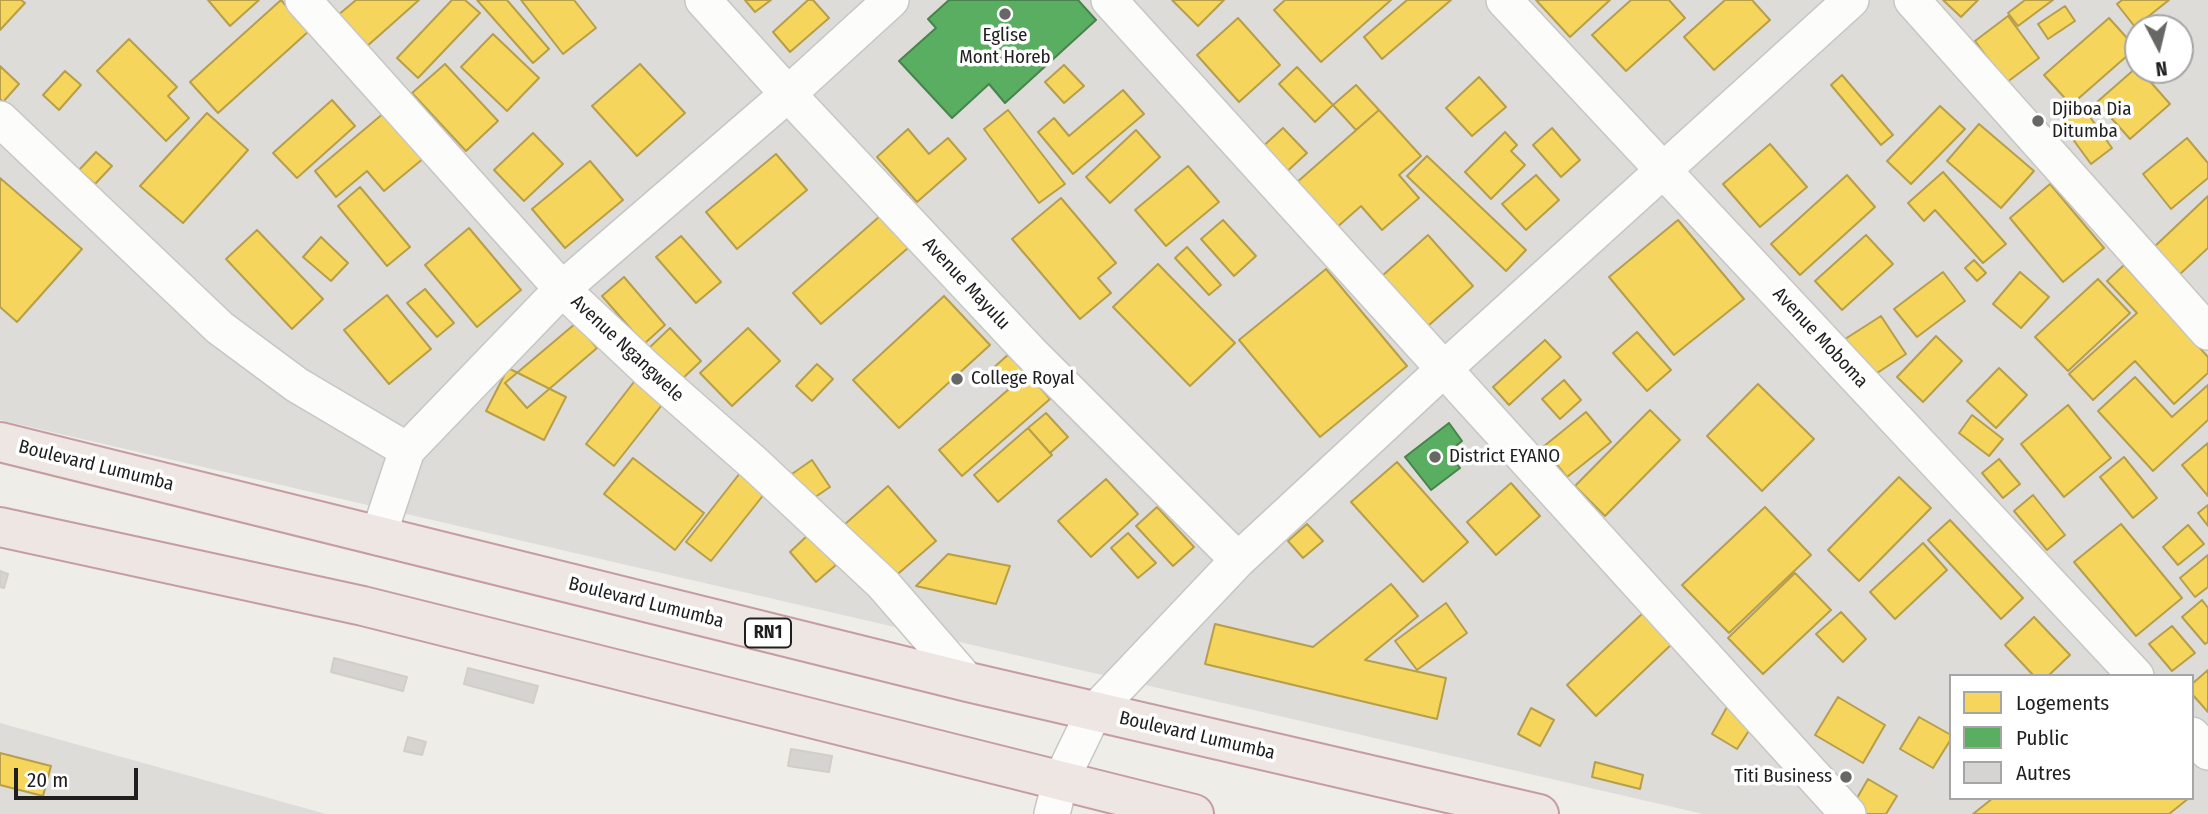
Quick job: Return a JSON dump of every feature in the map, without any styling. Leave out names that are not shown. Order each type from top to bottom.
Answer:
[{"type":"highway","name":"Boulevard Lumumba","points":[[0,442],[968,682],[1539,814]]},
{"type":"highway","points":[[0,527],[363,606],[1056,798],[1194,814]]},
{"type":"street","name":"Avenue Ngangwele","points":[[303,0],[562,289],[883,584],[968,682]]},
{"type":"street","name":"Avenue Mayulu","points":[[704,0],[788,94],[1029,351],[1238,560]]},
{"type":"street","points":[[378,537],[407,450],[562,289],[788,94],[891,0]]},
{"type":"street","points":[[1109,0],[1848,814]]},
{"type":"street","name":"Avenue Moboma","points":[[1504,0],[2134,674]]},
{"type":"street","points":[[1056,798],[1094,712],[1238,560],[1851,0]]},
{"type":"street","points":[[1913,0],[2208,332]]},
{"type":"street","points":[[0,119],[220,328],[298,385],[407,450]]},
{"type":"street","points":[[2194,737],[2208,752]]},
{"type":"shaded area","points":[[0,0],[2208,0],[2208,814],[1703,814],[0,420]]},
{"type":"shaded area","points":[[0,723],[326,814],[0,814]]},
{"type":"building: Logements","points":[[0,0],[21,0],[25,3],[0,30]]},
{"type":"building: Logements","points":[[208,0],[259,0],[230,26]]},
{"type":"building: Logements","points":[[281,0],[309,31],[218,113],[190,82]]},
{"type":"building: Logements","points":[[356,0],[419,0],[365,48],[337,16]]},
{"type":"building: Logements","points":[[452,0],[465,0],[480,13],[418,78],[397,58]]},
{"type":"building: Logements","points":[[477,0],[507,0],[549,49],[533,63]]},
{"type":"building: Logements","points":[[521,0],[574,0],[596,28],[563,54]]},
{"type":"building: Logements","points":[[745,0],[771,0],[755,12]]},
{"type":"building: Logements","points":[[808,0],[813,0],[829,18],[790,52],[773,32]]},
{"type":"building: Logements","points":[[1172,0],[1224,0],[1198,26]]},
{"type":"building: Logements","points":[[1285,0],[1391,0],[1321,62],[1274,10]]},
{"type":"building: Logements","points":[[1407,0],[1451,0],[1382,59],[1364,37]]},
{"type":"building: Logements","points":[[1536,0],[1610,0],[1570,37]]},
{"type":"building: Logements","points":[[1631,0],[1669,0],[1685,18],[1626,71],[1592,35]]},
{"type":"building: Logements","points":[[1725,0],[1752,0],[1770,20],[1714,70],[1684,37]]},
{"type":"building: Logements","points":[[1943,0],[1978,0],[1961,17]]},
{"type":"building: Logements","points":[[2025,0],[2053,0],[2018,26],[2008,13]]},
{"type":"building: Logements","points":[[2122,0],[2169,0],[2151,14],[2125,14],[2117,4]]},
{"type":"building: Logements","points":[[2065,6],[2075,21],[2048,39],[2038,24]]},
{"type":"building: Logements","points":[[2008,16],[2039,58],[2006,83],[1975,41]]},
{"type":"building: Logements","points":[[1238,18],[1280,65],[1239,102],[1197,55]]},
{"type":"building: Logements","points":[[2109,18],[2124,35],[2124,59],[2071,105],[2044,75]]},
{"type":"building: Logements","points":[[493,34],[539,78],[507,111],[461,67]]},
{"type":"building: Logements","points":[[129,39],[177,87],[168,96],[189,118],[166,141],[97,71]]},
{"type":"building: Logements","points":[[445,64],[498,121],[466,151],[412,93]]},
{"type":"building: Logements","points":[[640,64],[685,113],[637,156],[592,106]]},
{"type":"building: Logements","points":[[1064,65],[1084,86],[1064,103],[1045,82]]},
{"type":"building: Logements","points":[[0,66],[19,84],[3,102],[0,99]]},
{"type":"building: Logements","points":[[1297,67],[1333,105],[1315,122],[1279,84]]},
{"type":"building: Logements","points":[[65,71],[81,85],[59,110],[43,95]]},
{"type":"building: Logements","points":[[1842,75],[1893,135],[1881,145],[1831,85]]},
{"type":"building: Logements","points":[[1479,77],[1506,107],[1472,136],[1446,108]]},
{"type":"building: Logements","points":[[2124,78],[2124,84],[2152,84],[2170,104],[2130,139],[2097,102]]},
{"type":"building: Logements","points":[[1356,85],[1379,110],[1356,130],[1333,105]]},
{"type":"building: Logements","points":[[1123,90],[1144,114],[1073,174],[1038,132],[1054,118],[1069,136]]},
{"type":"building: Logements","points":[[332,100],[355,126],[297,178],[273,153]]},
{"type":"building: Logements","points":[[1940,106],[1965,129],[1911,184],[1887,161]]},
{"type":"building: Logements","points":[[2083,107],[2112,148],[2091,164],[2061,123]]},
{"type":"building: Logements","points":[[1008,110],[1065,184],[1039,203],[984,129]]},
{"type":"building: Logements","points":[[1379,110],[1421,156],[1399,175],[1419,198],[1382,230],[1361,206],[1335,229],[1295,184]]},
{"type":"building: Logements","points":[[385,112],[424,158],[384,191],[367,171],[336,197],[315,171]]},
{"type":"building: Logements","points":[[207,113],[248,150],[183,223],[140,186]]},
{"type":"building: Logements","points":[[1979,124],[2034,171],[2001,208],[1947,161]]},
{"type":"building: Logements","points":[[1283,128],[1307,153],[1282,176],[1259,150]]},
{"type":"building: Logements","points":[[1552,128],[1580,160],[1561,177],[1533,145]]},
{"type":"building: Logements","points":[[908,129],[929,154],[948,138],[966,159],[917,202],[877,157]]},
{"type":"building: Logements","points":[[1136,130],[1160,157],[1110,203],[1086,177]]},
{"type":"building: Logements","points":[[1505,132],[1517,145],[1511,151],[1525,165],[1491,199],[1465,172]]},
{"type":"building: Logements","points":[[533,133],[563,164],[524,201],[494,170]]},
{"type":"building: Logements","points":[[2187,138],[2208,163],[2208,178],[2171,209],[2143,174]]},
{"type":"building: Logements","points":[[1770,144],[1807,187],[1760,227],[1723,184]]},
{"type":"building: Logements","points":[[96,152],[112,166],[95,184],[79,170]]},
{"type":"building: Logements","points":[[776,154],[807,190],[737,249],[706,212]]},
{"type":"building: Logements","points":[[1427,156],[1526,250],[1506,271],[1407,176]]},
{"type":"building: Logements","points":[[590,161],[623,200],[565,248],[532,209]]},
{"type":"building: Logements","points":[[1188,166],[1219,202],[1166,246],[1135,210]]},
{"type":"building: Logements","points":[[1943,172],[2006,244],[1983,263],[1935,210],[1924,221],[1908,203]]},
{"type":"building: Logements","points":[[1536,175],[1559,200],[1526,230],[1502,204]]},
{"type":"building: Logements","points":[[1847,175],[1875,207],[1800,275],[1771,244]]},
{"type":"building: Logements","points":[[0,178],[82,249],[17,322],[0,307]]},
{"type":"building: Logements","points":[[2050,184],[2104,248],[2063,282],[2010,218]]},
{"type":"building: Logements","points":[[360,187],[410,247],[387,266],[338,206]]},
{"type":"building: Logements","points":[[2208,196],[2208,248],[2179,275],[2153,248]]},
{"type":"building: Logements","points":[[1061,198],[1116,263],[1098,278],[1111,293],[1080,319],[1012,239]]},
{"type":"building: Logements","points":[[880,216],[908,248],[821,324],[793,293]]},
{"type":"building: Logements","points":[[1223,220],[1256,256],[1234,276],[1201,239]]},
{"type":"building: Logements","points":[[1678,220],[1744,299],[1674,355],[1609,277]]},
{"type":"building: Logements","points":[[469,228],[521,290],[477,327],[425,265]]},
{"type":"building: Logements","points":[[257,230],[323,299],[292,329],[226,259]]},
{"type":"building: Logements","points":[[1428,235],[1473,286],[1428,326],[1382,276]]},
{"type":"building: Logements","points":[[1866,235],[1893,264],[1842,310],[1815,281]]},
{"type":"building: Logements","points":[[681,236],[721,282],[696,303],[656,257]]},
{"type":"building: Logements","points":[[321,237],[348,263],[331,281],[303,257]]},
{"type":"building: Logements","points":[[1187,247],[1221,285],[1209,295],[1175,258]]},
{"type":"building: Logements","points":[[1974,260],[1986,273],[1977,281],[1965,268]]},
{"type":"building: Logements","points":[[1158,264],[1235,343],[1190,386],[1113,307]]},
{"type":"building: Logements","points":[[2124,265],[2208,357],[2208,373],[2174,404],[2135,361],[2093,400],[2069,374],[2137,313],[2107,281]]},
{"type":"building: Logements","points":[[1326,269],[1407,366],[1320,437],[1239,340]]},
{"type":"building: Logements","points":[[1943,272],[1965,301],[1917,337],[1894,309]]},
{"type":"building: Logements","points":[[2020,272],[2049,297],[2021,328],[1993,304]]},
{"type":"building: Logements","points":[[624,277],[665,325],[644,344],[602,296]]},
{"type":"building: Logements","points":[[2098,279],[2130,313],[2068,371],[2035,337]]},
{"type":"building: Logements","points":[[425,289],[454,323],[437,337],[407,303]]},
{"type":"building: Logements","points":[[387,295],[431,349],[389,384],[344,330]]},
{"type":"building: Logements","points":[[944,296],[990,345],[899,428],[853,380]]},
{"type":"building: Logements","points":[[1881,316],[1906,354],[1868,379],[1842,341]]},
{"type":"building: Logements","points":[[576,323],[597,348],[527,408],[505,383]]},
{"type":"building: Logements","points":[[670,328],[701,361],[681,380],[649,348]]},
{"type":"building: Logements","points":[[748,328],[780,361],[732,406],[700,373]]},
{"type":"building: Logements","points":[[1637,332],[1671,370],[1647,391],[1613,353]]},
{"type":"building: Logements","points":[[1936,336],[1962,361],[1923,402],[1897,377]]},
{"type":"building: Logements","points":[[1545,340],[1561,357],[1509,405],[1493,387]]},
{"type":"building: Logements","points":[[1010,353],[1050,399],[962,476],[939,450],[1009,389],[991,370]]},
{"type":"building: Logements","points":[[817,364],[833,379],[812,401],[796,386]]},
{"type":"building: Logements","points":[[508,368],[566,397],[544,440],[486,411]]},
{"type":"building: Logements","points":[[1999,368],[2027,395],[1996,428],[1967,401]]},
{"type":"building: Logements","points":[[2135,377],[2172,417],[2208,385],[2208,420],[2153,471],[2098,411]]},
{"type":"building: Logements","points":[[637,378],[665,401],[614,466],[586,444]]},
{"type":"building: Logements","points":[[1564,380],[1581,400],[1560,419],[1542,399]]},
{"type":"building: Logements","points":[[1758,384],[1814,439],[1762,491],[1707,436]]},
{"type":"building: Logements","points":[[2068,405],[2111,458],[2064,497],[2021,444]]},
{"type":"building: Logements","points":[[1650,410],[1680,440],[1605,516],[1575,486]]},
{"type":"building: Logements","points":[[1586,412],[1611,442],[1567,477],[1543,447]]},
{"type":"building: Logements","points":[[1046,413],[1068,437],[1050,453],[1028,428]]},
{"type":"building: Logements","points":[[1972,415],[2003,439],[1989,456],[1959,433]]},
{"type":"building: Logements","points":[[1028,428],[1052,455],[998,502],[974,475]]},
{"type":"building: Logements","points":[[2208,443],[2208,496],[2182,465]]},
{"type":"building: Logements","points":[[2124,457],[2157,498],[2133,518],[2100,477]]},
{"type":"building: Logements","points":[[633,458],[704,513],[675,550],[604,494]]},
{"type":"building: Logements","points":[[1999,459],[2020,484],[2003,498],[1982,473]]},
{"type":"building: Logements","points":[[812,460],[830,487],[808,502],[789,476]]},
{"type":"building: Logements","points":[[1397,462],[1468,542],[1423,582],[1351,502]]},
{"type":"building: Logements","points":[[740,473],[765,493],[711,561],[686,542]]},
{"type":"building: Logements","points":[[1899,477],[1931,508],[1859,581],[1828,550]]},
{"type":"building: Logements","points":[[1106,479],[1138,514],[1091,557],[1058,521]]},
{"type":"building: Logements","points":[[1511,483],[1540,516],[1496,555],[1467,522]]},
{"type":"building: Logements","points":[[888,486],[936,541],[892,579],[844,525]]},
{"type":"building: Logements","points":[[2033,495],[2065,535],[2047,550],[2014,511]]},
{"type":"building: Logements","points":[[2208,505],[2208,526],[2198,513]]},
{"type":"building: Logements","points":[[1157,507],[1194,547],[1173,566],[1136,526]]},
{"type":"building: Logements","points":[[1765,507],[1811,555],[1729,633],[1682,585]]},
{"type":"building: Logements","points":[[1950,520],[2023,598],[2001,619],[1928,540]]},
{"type":"building: Logements","points":[[1307,524],[1323,541],[1303,558],[1288,541]]},
{"type":"building: Logements","points":[[2121,524],[2182,598],[2136,636],[2074,562]]},
{"type":"building: Logements","points":[[2188,525],[2204,544],[2178,565],[2163,547]]},
{"type":"building: Logements","points":[[1128,533],[1156,563],[1138,578],[1111,548]]},
{"type":"building: Logements","points":[[809,534],[836,565],[816,582],[790,552]]},
{"type":"building: Logements","points":[[1923,543],[1947,570],[1895,619],[1870,592]]},
{"type":"building: Logements","points":[[948,554],[1010,566],[996,604],[916,586]]},
{"type":"building: Logements","points":[[2208,555],[2208,587],[2195,597],[2180,578]]},
{"type":"building: Logements","points":[[1795,573],[1831,610],[1763,674],[1728,638]]},
{"type":"building: Logements","points":[[1391,584],[1418,616],[1365,660],[1446,678],[1437,719],[1205,664],[1215,624],[1313,647]]},
{"type":"building: Logements","points":[[2202,600],[2208,608],[2208,642],[2205,644],[2182,617]]},
{"type":"building: Logements","points":[[1446,603],[1467,633],[1417,670],[1395,641]]},
{"type":"building: Logements","points":[[1644,612],[1674,642],[1596,716],[1567,685]]},
{"type":"building: Logements","points":[[1841,612],[1866,639],[1843,662],[1816,634]]},
{"type":"building: Logements","points":[[2034,617],[2070,655],[2050,674],[2032,674],[2005,645]]},
{"type":"building: Logements","points":[[2172,626],[2195,653],[2172,671],[2149,644]]},
{"type":"building: Logements","points":[[2208,670],[2208,712],[2194,696],[2194,682]]},
{"type":"building: Logements","points":[[1838,697],[1885,725],[1863,763],[1815,735]]},
{"type":"building: Logements","points":[[1727,707],[1754,723],[1737,749],[1712,734]]},
{"type":"building: Logements","points":[[1531,708],[1554,720],[1540,746],[1518,734]]},
{"type":"building: Logements","points":[[1919,717],[1949,734],[1949,742],[1933,768],[1900,749]]},
{"type":"building: Logements","points":[[0,753],[51,766],[43,796],[0,785]]},
{"type":"building: Logements","points":[[1595,762],[1643,775],[1640,789],[1592,777]]},
{"type":"building: Logements","points":[[1868,779],[1897,796],[1886,814],[1849,812]]},
{"type":"building: Logements","points":[[1990,800],[2186,800],[2169,814],[1973,814]]},
{"type":"building: Public","points":[[949,0],[1078,0],[1096,20],[1005,103],[989,84],[952,118],[899,61],[936,28],[928,19]]},
{"type":"building: Public","points":[[1449,423],[1462,441],[1448,452],[1460,468],[1431,490],[1405,457]]},
{"type":"building: Autres","points":[[0,571],[8,574],[4,588],[0,587]]},
{"type":"building: Autres","points":[[334,658],[407,677],[403,691],[331,672]]},
{"type":"building: Autres","points":[[468,668],[538,686],[533,703],[464,684]]},
{"type":"building: Autres","points":[[408,737],[426,742],[422,755],[404,751]]},
{"type":"building: Autres","points":[[791,749],[832,756],[829,772],[788,766]]},
{"type":"place","name":"Eglise Mont Horeb","points":[[1005,14]]},
{"type":"place","name":"Djiboa Dia Ditumba","points":[[2038,121]]},
{"type":"place","name":"College Royal","points":[[957,379]]},
{"type":"place","name":"District EYANO","points":[[1435,457]]},
{"type":"place","name":"Titi Business","points":[[1846,777]]}]
